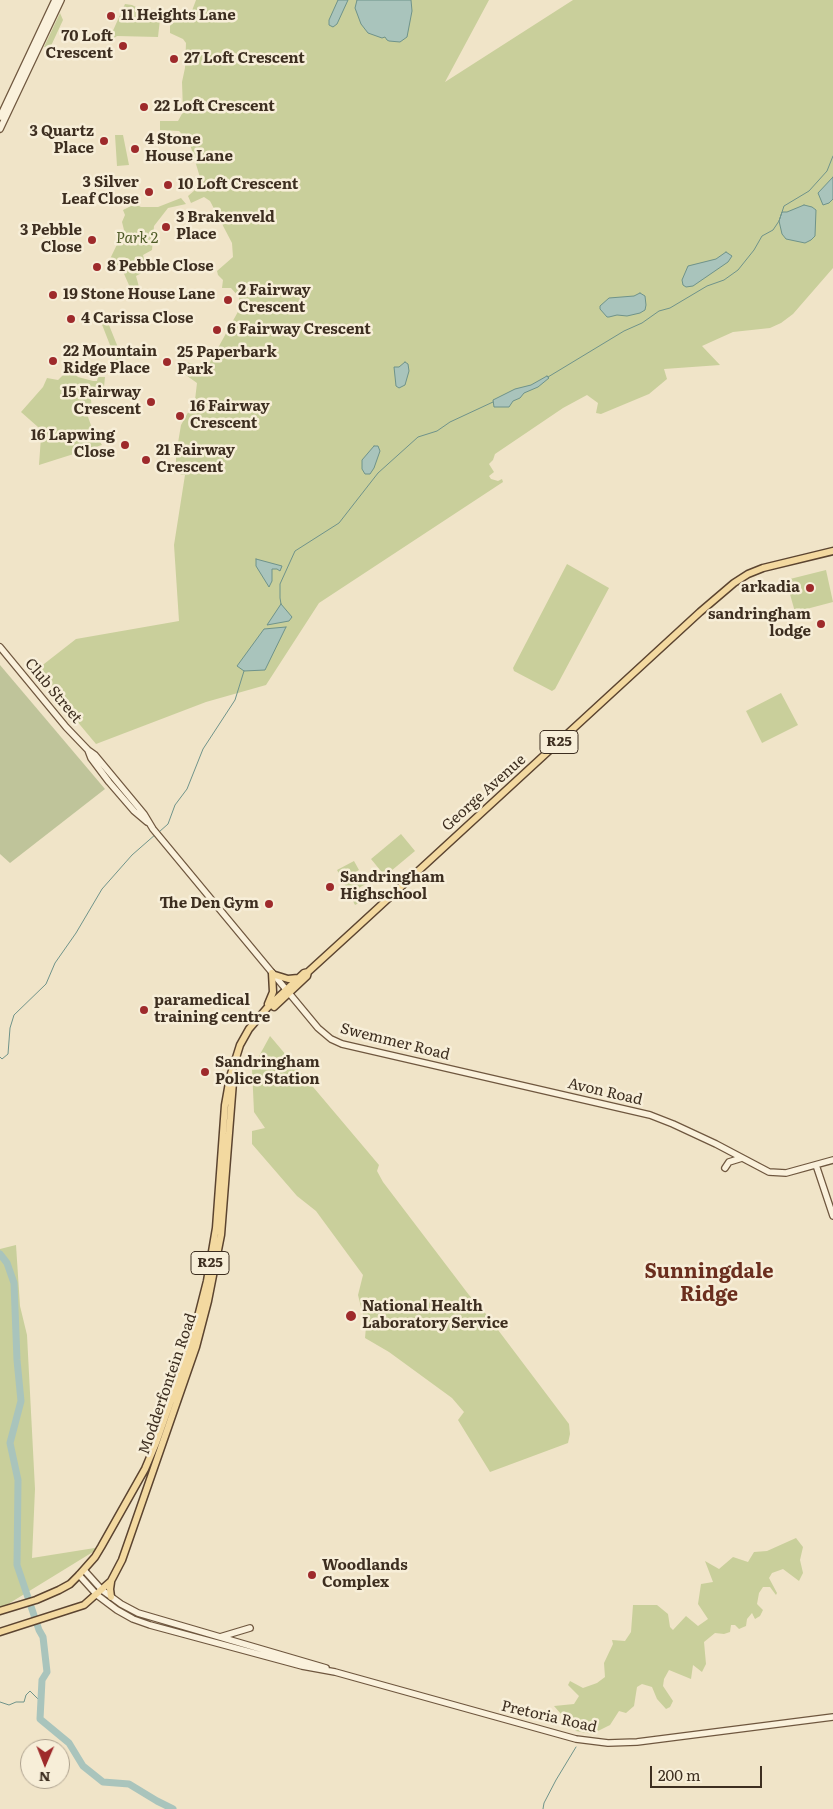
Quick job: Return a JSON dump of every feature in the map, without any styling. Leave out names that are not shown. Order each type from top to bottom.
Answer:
[{"type":"main road","points":[[0,117],[55,0]]},
{"type":"main road","points":[[0,129],[61,0]]},
{"type":"main road","name":"George Avenue","points":[[287,991],[306,976],[308,972],[700,612],[734,583],[748,574],[763,568],[833,551]]},
{"type":"main road","name":"Club Street","points":[[0,648],[88,750],[91,758],[108,782],[134,811],[147,822],[287,991]]},
{"type":"main road","name":"George Avenue","points":[[287,991],[298,978],[308,972]]},
{"type":"main road","points":[[267,1008],[273,992],[274,974],[288,979],[298,978]]},
{"type":"main road","name":"Modderfontein Road","points":[[1,1612],[36,1600],[70,1584],[96,1557],[145,1469],[156,1443],[198,1319],[213,1251],[225,1105],[230,1077],[240,1045],[249,1029],[267,1008],[287,991]]},
{"type":"main road","name":"Modderfontein Road","points":[[0,1632],[84,1605],[111,1581],[122,1560],[204,1319],[221,1235],[230,1106],[237,1066],[252,1031],[287,991]]},
{"type":"main road","name":"Swemmer Road","points":[[287,991],[318,1028],[335,1041],[484,1077]]},
{"type":"main road","name":"Avon Road","points":[[484,1077],[650,1115],[716,1144],[766,1171],[786,1173],[833,1160]]},
{"type":"main road","points":[[726,1168],[727,1163],[731,1160],[742,1158]]},
{"type":"main road","points":[[816,1165],[833,1216]]},
{"type":"main road","name":"Pretoria Road","points":[[81,1573],[117,1610],[133,1619],[205,1636],[220,1637],[315,1664],[335,1672]]},
{"type":"main road","points":[[111,1581],[111,1597]]},
{"type":"main road","name":"Pretoria Road","points":[[100,1592],[138,1613],[302,1666],[335,1672],[536,1729],[587,1741],[637,1742],[833,1717]]},
{"type":"main road","points":[[220,1637],[250,1628]]},
{"type":"green space","points":[[196,0],[489,0],[445,82],[573,0],[833,0],[833,268],[793,314],[781,323],[770,328],[733,332],[702,346],[720,365],[664,369],[667,379],[649,394],[601,414],[596,413],[598,403],[587,395],[563,408],[495,454],[489,464],[494,472],[489,476],[491,479],[498,481],[502,479],[503,482],[319,603],[266,685],[206,702],[96,744],[35,671],[76,639],[179,621],[174,545],[185,475],[173,473],[176,467],[181,425],[195,400],[197,383],[183,373],[186,362],[208,366],[240,308],[239,297],[231,288],[222,288],[223,280],[217,271],[233,257],[232,243],[210,201],[204,197],[191,203],[188,196],[202,184],[189,141],[179,131],[160,130],[160,121],[178,121],[183,112],[182,82],[185,68],[186,43],[183,39],[170,33],[170,26],[174,20],[190,16]]},
{"type":"green space","points":[[125,4],[132,5],[160,19],[158,37],[117,36],[110,41],[103,35],[111,35]]},
{"type":"green space","points":[[60,13],[63,20],[50,48],[44,47]]},
{"type":"green space","points":[[115,135],[123,135],[129,165],[117,166]]},
{"type":"green space","name":"Park 2","points":[[181,198],[186,204],[168,208],[154,226],[152,250],[143,255],[147,270],[136,276],[142,298],[136,301],[121,267],[109,261],[124,230],[122,222],[125,215],[123,210],[135,204],[141,207],[158,207]]},
{"type":"green space","points":[[107,320],[123,360],[117,363],[101,322]]},
{"type":"green space","points":[[69,369],[78,377],[93,381],[97,381],[98,377],[105,377],[103,397],[91,399],[92,412],[87,414],[93,431],[102,445],[39,465],[41,437],[38,427],[21,412],[43,387],[47,378],[58,380]]},
{"type":"green space","points":[[567,564],[609,588],[555,689],[552,691],[514,671],[513,668]]},
{"type":"green space","name":"arkadia","points":[[826,570],[833,602],[795,612],[786,580]]},
{"type":"green space","points":[[0,665],[105,789],[10,863],[0,854]]},
{"type":"green space","points":[[781,693],[798,725],[762,743],[746,711]]},
{"type":"green space","points":[[401,834],[415,851],[385,876],[371,859]]},
{"type":"green space","points":[[354,861],[359,870],[342,879],[337,870]]},
{"type":"green space","points":[[362,875],[366,884],[349,893],[344,883]]},
{"type":"green space","points":[[368,886],[373,896],[355,905],[350,895]]},
{"type":"green space","points":[[270,1036],[379,1165],[377,1171],[383,1182],[569,1424],[570,1434],[568,1443],[490,1472],[458,1420],[464,1412],[452,1398],[389,1352],[365,1338],[366,1327],[358,1295],[363,1275],[316,1211],[297,1196],[252,1144],[252,1131],[265,1128],[254,1112],[252,1069]]},
{"type":"green space","points":[[16,1245],[20,1306],[27,1335],[35,1489],[32,1558],[101,1547],[0,1609],[0,1249]]},
{"type":"green space","points":[[796,1538],[803,1547],[800,1560],[803,1573],[799,1581],[783,1569],[772,1573],[769,1578],[777,1593],[776,1595],[770,1587],[763,1587],[759,1593],[757,1604],[763,1610],[760,1616],[755,1619],[752,1613],[747,1619],[746,1626],[739,1629],[735,1625],[731,1625],[730,1632],[724,1634],[715,1633],[704,1642],[706,1664],[702,1672],[693,1665],[691,1679],[669,1670],[664,1679],[663,1686],[673,1701],[670,1707],[666,1709],[657,1699],[652,1687],[642,1684],[637,1687],[634,1706],[626,1713],[619,1711],[610,1725],[592,1734],[576,1731],[554,1706],[574,1704],[579,1696],[568,1685],[570,1681],[583,1688],[597,1683],[605,1677],[604,1663],[613,1644],[612,1640],[625,1641],[631,1632],[633,1605],[657,1605],[668,1614],[670,1627],[673,1630],[686,1616],[698,1626],[708,1619],[698,1604],[701,1584],[713,1582],[705,1561],[719,1569],[733,1557],[748,1562],[754,1552],[767,1551]]},
{"type":"water","points":[[338,0],[348,0],[337,24],[333,27],[329,25],[329,20]]},
{"type":"water","points":[[357,0],[411,0],[412,11],[407,37],[400,42],[389,41],[385,37],[382,38],[368,33],[361,24],[355,8]]},
{"type":"water","points":[[833,177],[833,199],[823,205],[818,193]]},
{"type":"water","points":[[804,205],[816,210],[815,236],[805,243],[786,239],[782,234],[779,221],[782,212],[787,212]]},
{"type":"water","points":[[726,252],[732,256],[728,262],[693,286],[686,287],[683,285],[682,280],[688,266],[716,259]]},
{"type":"water","points":[[640,293],[645,296],[646,305],[645,310],[640,313],[607,317],[600,309],[600,306],[609,298],[634,296]]},
{"type":"water","points":[[405,362],[408,364],[409,371],[405,385],[399,388],[396,386],[394,367],[399,367]]},
{"type":"water","points":[[547,376],[549,378],[538,387],[524,393],[520,398],[513,401],[509,407],[494,407],[493,400],[515,389],[531,385]]},
{"type":"water","points":[[374,446],[378,446],[380,451],[374,468],[370,474],[365,474],[362,469],[362,460]]},
{"type":"water","points":[[256,559],[282,566],[280,571],[272,569],[272,581],[269,587],[256,566]]},
{"type":"water","points":[[281,604],[292,617],[289,621],[267,625]]},
{"type":"water","points":[[286,627],[265,670],[244,671],[237,666],[264,629]]},
{"type":"waterway","points":[[548,377],[624,331],[642,323],[659,311],[670,308],[707,286],[724,280],[738,270],[754,250],[762,236],[773,230],[779,221],[784,206],[809,191],[827,171],[833,156]]},
{"type":"waterway","points":[[281,604],[280,584],[295,551],[339,523],[378,473],[418,437],[437,431],[450,422],[493,402]]},
{"type":"waterway","points":[[159,832],[168,824],[175,805],[187,789],[203,749],[235,700],[244,671]]},
{"type":"waterway","points":[[0,1057],[2,1059],[8,1054],[10,1028],[14,1015],[46,984],[55,963],[76,933],[102,889],[132,855],[156,834]]},
{"type":"waterway","points":[[0,1254],[7,1263],[14,1283],[17,1360],[21,1401],[10,1443],[18,1480],[17,1565],[43,1637],[47,1672],[42,1680],[40,1719],[69,1743],[83,1766],[103,1782],[129,1784],[173,1809]]},
{"type":"waterway","points":[[0,1702],[9,1705],[16,1702],[24,1702],[26,1695],[30,1691],[41,1702]]},
{"type":"waterway","points":[[543,1809],[544,1803],[556,1780],[576,1747]]},
{"type":"place","name":"11 Heights Lane","points":[[111,16]]},
{"type":"place","name":"70 Loft Crescent","points":[[123,46]]},
{"type":"place","name":"27 Loft Crescent","points":[[174,59]]},
{"type":"place","name":"22 Loft Crescent","points":[[144,107]]},
{"type":"place","name":"3 Quartz Place","points":[[104,141]]},
{"type":"place","name":"4 Stone House Lane","points":[[135,149]]},
{"type":"place","name":"10 Loft Crescent","points":[[168,185]]},
{"type":"place","name":"3 Silver Leaf Close","points":[[149,192]]},
{"type":"place","name":"3 Brakenveld Place","points":[[166,227]]},
{"type":"place","name":"3 Pebble Close","points":[[92,240]]},
{"type":"place","name":"8 Pebble Close","points":[[97,267]]},
{"type":"place","name":"19 Stone House Lane","points":[[53,295]]},
{"type":"place","name":"2 Fairway Crescent","points":[[228,300]]},
{"type":"place","name":"4 Carissa Close","points":[[71,319]]},
{"type":"place","name":"6 Fairway Crescent","points":[[217,330]]},
{"type":"place","name":"22 Mountain Ridge Place","points":[[53,361]]},
{"type":"place","name":"25 Paperbark Park","points":[[167,362]]},
{"type":"place","name":"15 Fairway Crescent","points":[[151,402]]},
{"type":"place","name":"16 Fairway Crescent","points":[[180,416]]},
{"type":"place","name":"16 Lapwing Close","points":[[125,445]]},
{"type":"place","name":"21 Fairway Crescent","points":[[146,460]]},
{"type":"place","name":"arkadia","points":[[810,588]]},
{"type":"place","name":"sandringham lodge","points":[[821,624]]},
{"type":"place","name":"Sandringham Highschool","points":[[330,887]]},
{"type":"place","name":"The Den Gym","points":[[269,904]]},
{"type":"place","name":"paramedical training centre","points":[[144,1010]]},
{"type":"place","name":"Sandringham Police Station","points":[[205,1072]]},
{"type":"place","name":"National Health Laboratory Service","points":[[351,1316]]},
{"type":"place","name":"Woodlands Complex","points":[[312,1575]]},
{"type":"district","name":"Sunningdale Ridge","points":[[709,1284]]}]
